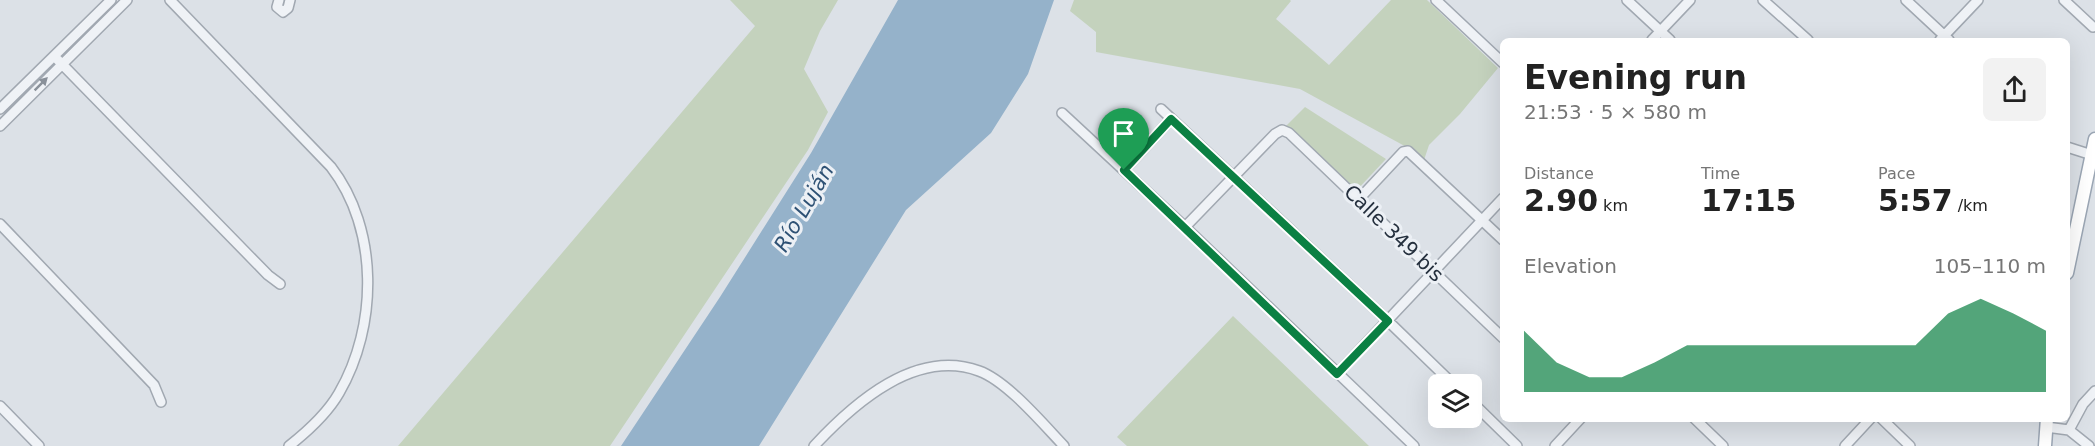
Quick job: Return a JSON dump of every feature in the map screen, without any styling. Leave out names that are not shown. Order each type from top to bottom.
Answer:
[{"type":"main road","points":[[2070,259],[2091,181],[2095,139]]},
{"type":"main road","points":[[2045,446],[2047,423]]},
{"type":"street","points":[[0,109],[111,0]]},
{"type":"street","points":[[0,126],[126,0]]},
{"type":"street","points":[[170,0],[331,167],[349,195],[365,246],[368,277],[365,314],[356,356],[349,374],[333,401],[305,433],[289,446]]},
{"type":"street","points":[[279,0],[278,7],[283,12],[288,8],[290,0]]},
{"type":"street","points":[[1436,0],[1500,60]]},
{"type":"street","points":[[1627,0],[1668,38]]},
{"type":"street","points":[[1654,38],[1690,0]]},
{"type":"street","points":[[1763,0],[1806,38]]},
{"type":"street","points":[[1906,0],[1944,38]]},
{"type":"street","points":[[1946,38],[1978,0]]},
{"type":"street","points":[[2064,0],[2093,27]]},
{"type":"street","points":[[54,56],[260,267],[280,284]]},
{"type":"street","points":[[1161,109],[1443,374]]},
{"type":"street","points":[[1062,113],[1414,446]]},
{"type":"street","points":[[1124,170],[1171,119]]},
{"type":"street","name":"Calle 349 bis","points":[[1234,177],[1275,134],[1282,130],[1288,133],[1500,335]]},
{"type":"street","points":[[2070,148],[2092,155]]},
{"type":"street","points":[[1359,199],[1403,152],[1408,151],[1500,237]]},
{"type":"street","points":[[1185,227],[1234,177]]},
{"type":"street","points":[[1337,374],[1500,201]]},
{"type":"street","points":[[0,225],[154,385],[161,402]]},
{"type":"street","points":[[814,446],[829,430],[874,392],[894,380],[938,366],[962,366],[981,371],[989,376],[1021,401],[1064,446]]},
{"type":"street","points":[[2069,430],[2083,404],[2095,391]]},
{"type":"street","points":[[0,406],[39,446]]},
{"type":"street","points":[[1482,412],[1517,446]]},
{"type":"street","points":[[1555,446],[1577,422]]},
{"type":"street","points":[[1698,422],[1723,446]]},
{"type":"street","points":[[1845,446],[1867,422]]},
{"type":"street","points":[[1885,422],[1910,446]]},
{"type":"street","points":[[2047,423],[2069,430],[2089,446]]},
{"type":"green space","points":[[730,0],[838,0],[820,31],[804,69],[828,112],[808,150],[610,446],[398,446],[755,26]]},
{"type":"green space","points":[[1074,0],[1290,0],[1276,19],[1329,65],[1391,0],[1427,0],[1498,68],[1460,114],[1429,145],[1424,160],[1412,150],[1300,89],[1096,52],[1096,32],[1070,11]]},
{"type":"green space","points":[[1305,107],[1386,159],[1356,191],[1286,126]]},
{"type":"green space","points":[[1233,316],[1369,446],[1127,446],[1117,437]]},
{"type":"water","name":"Río Luján","points":[[898,0],[1054,0],[1028,74],[991,133],[906,210],[759,446],[621,446],[720,297],[811,153]]},
{"type":"route","points":[[1171,119],[1388,321],[1337,374],[1124,170],[1171,119]]}]
